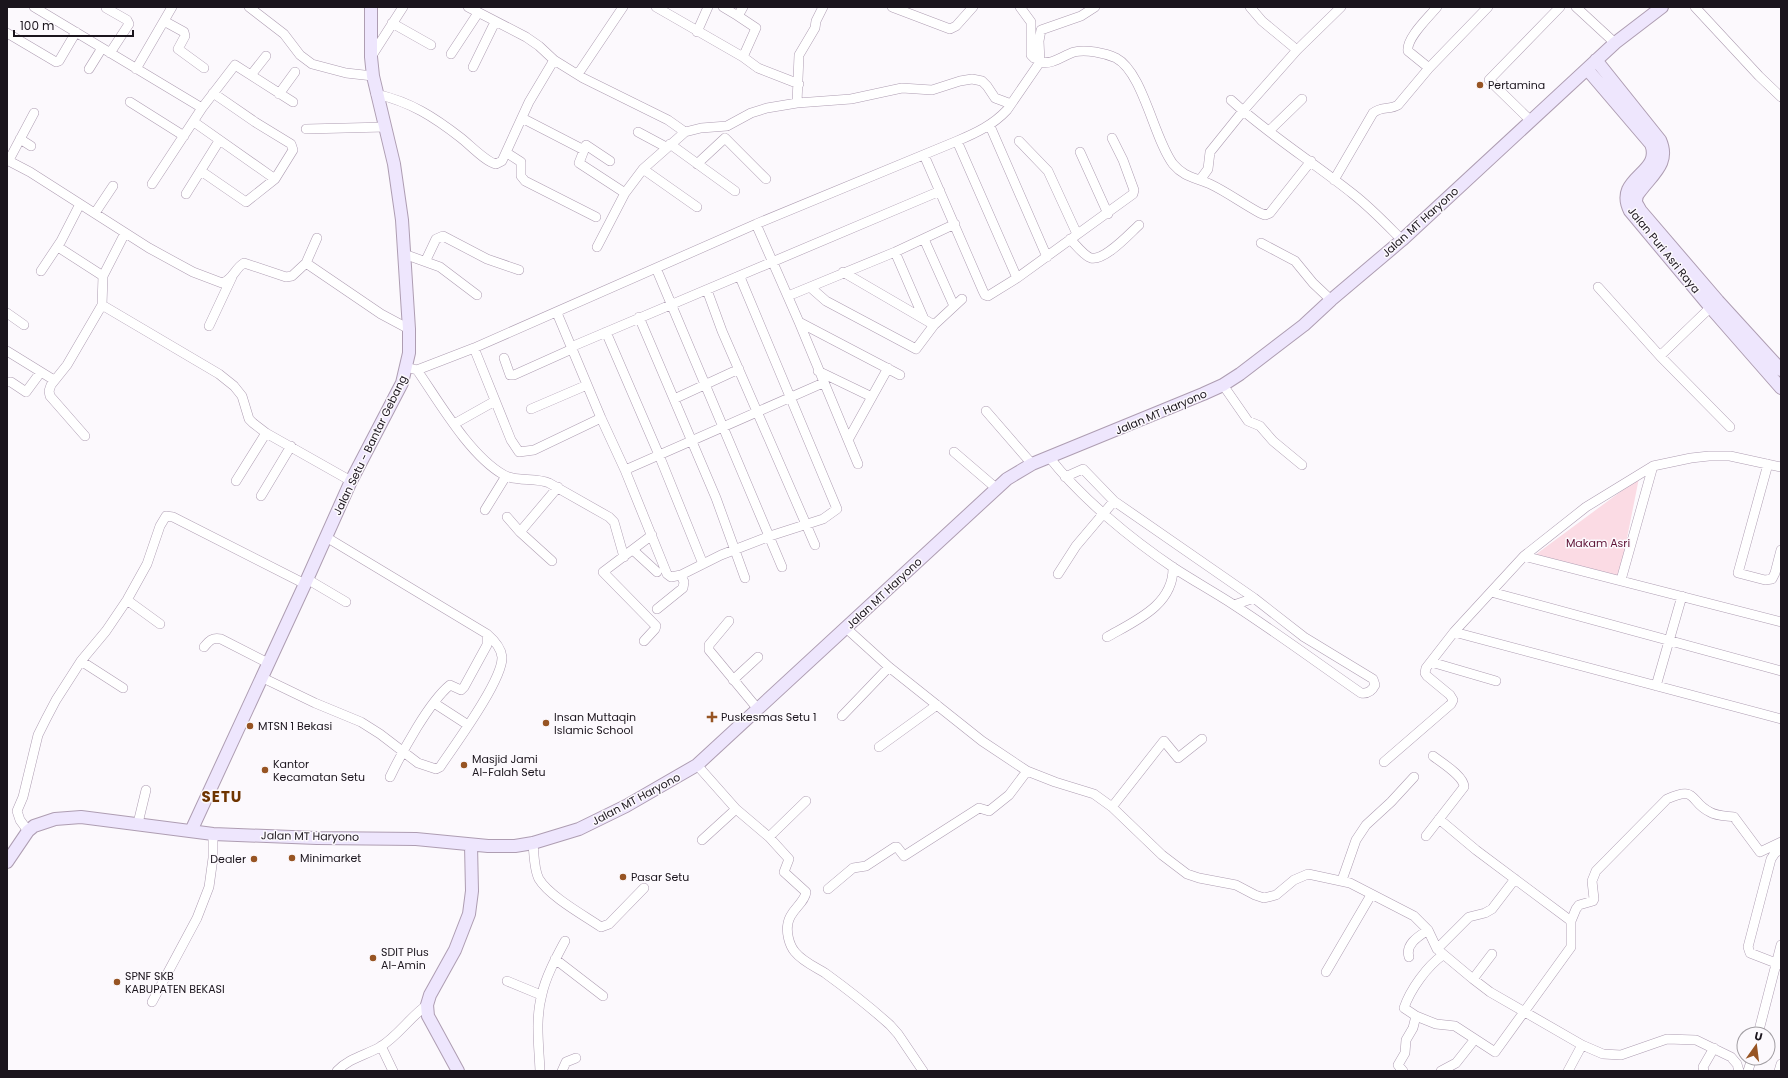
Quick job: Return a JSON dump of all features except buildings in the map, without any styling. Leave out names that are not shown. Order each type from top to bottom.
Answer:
[{"type":"main road","name":"Jalan Setu - Bantar Gebang","points":[[191,831],[351,481],[402,383],[412,368],[399,192],[373,76],[371,57],[371,7]]},
{"type":"main road","name":"Jalan MT Haryono","points":[[7,862],[28,831],[41,823],[55,819],[81,817],[138,823],[213,834],[317,838],[416,839],[470,845],[508,846],[533,843],[561,835],[603,818],[697,765],[996,488],[1013,475],[1032,464],[1170,409],[1223,385],[1264,356],[1304,325],[1402,240],[1591,64],[1660,7]]},
{"type":"main road","name":"Jalan Puri Asri Raya","points":[[1591,64],[1610,88],[1660,140],[1664,149],[1664,156],[1661,164],[1637,195],[1636,202],[1640,210],[1653,232],[1781,388]]},
{"type":"main road","name":"Jalan Puri Asri Raya","points":[[1714,305],[1781,370]]},
{"type":"main road","points":[[458,1071],[428,1016],[427,1005],[430,995],[452,949],[463,932],[471,901],[470,845]]},
{"type":"street","points":[[34,7],[47,11],[106,51],[202,108]]},
{"type":"street","points":[[136,69],[172,7]]},
{"type":"street","points":[[249,7],[284,34],[300,55],[312,64],[346,74],[373,76]]},
{"type":"street","points":[[371,57],[403,7]]},
{"type":"street","points":[[468,7],[481,11],[495,22],[540,46],[554,60],[583,78],[668,120],[685,132]]},
{"type":"street","points":[[578,74],[623,7]]},
{"type":"street","points":[[656,7],[697,32],[743,57],[758,68],[799,84]]},
{"type":"street","points":[[697,32],[708,7]]},
{"type":"street","points":[[722,7],[756,28],[743,57]]},
{"type":"street","points":[[738,16],[743,7]]},
{"type":"street","points":[[797,103],[800,55],[815,28],[816,21],[823,7]]},
{"type":"street","points":[[892,7],[950,29],[956,26],[973,7]]},
{"type":"street","points":[[1020,7],[1031,22],[1031,55],[1034,58],[1050,63],[1082,50],[1111,56],[1122,62],[1130,72],[1141,92],[1164,148],[1170,158],[1186,176],[1210,184],[1260,213],[1268,215],[1310,161]]},
{"type":"street","points":[[624,557],[614,522],[610,517],[546,481],[506,476],[481,456],[454,424],[412,368],[474,348],[756,224],[957,142],[990,126],[1004,114],[1007,103],[1040,61],[1039,41],[1041,30],[1081,16],[1095,7]]},
{"type":"street","points":[[1250,7],[1262,21],[1297,50]]},
{"type":"street","points":[[1200,180],[1208,169],[1210,152],[1243,111],[1297,50],[1341,7]]},
{"type":"street","points":[[1429,68],[1408,51],[1407,45],[1437,7]]},
{"type":"street","points":[[1334,180],[1372,113],[1378,109],[1394,108],[1398,105],[1429,68],[1488,7]]},
{"type":"street","points":[[1530,121],[1488,80],[1560,7]]},
{"type":"street","points":[[1576,7],[1615,43]]},
{"type":"street","points":[[1695,7],[1759,76],[1781,97]]},
{"type":"street","points":[[89,69],[129,23],[106,8]]},
{"type":"street","points":[[451,54],[481,11]]},
{"type":"street","points":[[164,20],[183,31],[185,34],[179,50],[204,68]]},
{"type":"street","points":[[472,67],[495,22]]},
{"type":"street","points":[[392,23],[431,45]]},
{"type":"street","points":[[7,33],[56,62],[59,60],[76,32]]},
{"type":"street","points":[[251,75],[266,56]]},
{"type":"street","points":[[376,94],[393,98],[421,110],[440,122],[492,163],[496,164],[502,161],[507,153],[529,102],[554,60]]},
{"type":"street","points":[[152,184],[202,108],[235,65],[293,102]]},
{"type":"street","points":[[279,94],[295,72]]},
{"type":"street","points":[[597,247],[625,194],[643,169],[685,132],[701,128],[727,126],[760,110],[797,103],[851,98],[902,88],[932,90],[960,81],[972,79],[985,84],[993,96],[1007,103]]},
{"type":"street","points":[[201,171],[246,202],[275,179],[293,150],[292,146],[213,93]]},
{"type":"street","points":[[1270,131],[1302,99]]},
{"type":"street","points":[[1231,100],[1243,111],[1368,207],[1402,240]]},
{"type":"street","points":[[130,102],[184,136]]},
{"type":"street","points":[[34,113],[8,160],[96,213],[125,233],[193,272],[222,283],[232,277]]},
{"type":"street","points":[[522,118],[584,150]]},
{"type":"street","points":[[194,122],[275,179]]},
{"type":"street","points":[[990,126],[1047,257]]},
{"type":"street","points":[[306,129],[385,127]]},
{"type":"street","points":[[638,132],[668,146],[697,164],[735,191]]},
{"type":"street","points":[[697,164],[725,138],[766,179]]},
{"type":"street","points":[[924,155],[985,295],[990,295],[1017,278],[1073,237],[1108,214],[1133,194],[1134,191],[1123,160],[1112,138]]},
{"type":"street","points":[[20,139],[31,146]]},
{"type":"street","points":[[186,194],[219,141]]},
{"type":"street","points":[[1019,141],[1048,171],[1073,237],[1088,256],[1097,258],[1109,252],[1139,225]]},
{"type":"street","points":[[957,142],[1017,278]]},
{"type":"street","points":[[610,161],[586,145],[580,164],[625,194]]},
{"type":"street","points":[[1080,152],[1108,214]]},
{"type":"street","points":[[507,153],[521,162],[522,176],[525,180],[596,217]]},
{"type":"street","points":[[643,169],[697,207]]},
{"type":"street","points":[[96,213],[113,186]]},
{"type":"street","points":[[504,358],[510,375],[514,375],[639,317],[707,290],[940,191]]},
{"type":"street","points":[[41,271],[58,247],[80,204]]},
{"type":"street","points":[[756,224],[788,296],[858,464]]},
{"type":"street","points":[[788,296],[843,272],[895,252],[955,224]]},
{"type":"street","points":[[85,436],[49,393],[54,380],[67,365],[102,305],[103,276],[125,233]]},
{"type":"street","points":[[426,260],[436,239],[443,236],[487,259],[519,270]]},
{"type":"street","points":[[209,326],[232,277],[240,266],[244,263],[286,278],[292,276],[306,264],[317,238]]},
{"type":"street","points":[[924,239],[954,306]]},
{"type":"street","points":[[1261,243],[1295,261],[1313,283],[1331,300]]},
{"type":"street","points":[[58,247],[103,276]]},
{"type":"street","points":[[895,252],[924,319]]},
{"type":"street","points":[[404,254],[426,260],[440,266],[477,295]]},
{"type":"street","points":[[306,264],[381,314],[409,329]]},
{"type":"street","points":[[656,268],[724,426],[782,567]]},
{"type":"street","points":[[843,272],[934,326]]},
{"type":"street","points":[[557,312],[601,418],[625,470],[668,576],[680,575],[770,536],[823,519],[836,512],[837,508],[740,276]]},
{"type":"street","points":[[810,287],[826,301],[915,349],[920,346],[934,326],[962,299]]},
{"type":"street","points":[[1598,287],[1660,356],[1730,427]]},
{"type":"street","points":[[707,290],[757,412],[815,545]]},
{"type":"street","points":[[102,305],[227,380],[242,396],[249,419],[266,433],[292,446],[351,481]]},
{"type":"street","points":[[1660,356],[1714,305]]},
{"type":"street","points":[[7,313],[24,325]]},
{"type":"street","points":[[639,317],[716,498],[745,578]]},
{"type":"street","points":[[799,322],[900,375]]},
{"type":"street","points":[[606,332],[659,455],[703,564]]},
{"type":"street","points":[[474,348],[494,401],[514,447],[518,452],[522,453],[534,450],[601,418]]},
{"type":"street","points":[[7,351],[40,373],[54,380]]},
{"type":"street","points":[[848,440],[888,368]]},
{"type":"street","points":[[674,400],[739,369]]},
{"type":"street","points":[[818,371],[872,398]]},
{"type":"street","points":[[7,382],[11,382],[26,392],[40,373]]},
{"type":"street","points":[[625,470],[823,383]]},
{"type":"street","points":[[531,409],[587,385]]},
{"type":"street","points":[[1223,385],[1248,421],[1260,426],[1273,441],[1302,465]]},
{"type":"street","points":[[454,424],[494,401]]},
{"type":"street","points":[[986,411],[1032,464]]},
{"type":"street","points":[[236,480],[266,433]]},
{"type":"street","points":[[261,496],[292,446]]},
{"type":"street","points":[[954,452],[996,488]]},
{"type":"street","points":[[1384,762],[1451,704],[1453,700],[1450,695],[1434,683],[1425,673],[1426,668],[1454,632],[1524,556],[1586,507],[1652,466],[1691,458],[1730,456],[1781,466]]},
{"type":"street","points":[[1049,457],[1065,477],[1103,512],[1139,542],[1173,567],[1234,605],[1361,693],[1367,693],[1372,690],[1375,685],[1373,679],[1304,637],[1254,598],[1114,501],[1082,469],[1065,477]]},
{"type":"street","points":[[1768,464],[1738,573],[1765,580],[1772,579],[1781,550]]},
{"type":"street","points":[[1621,580],[1652,466]]},
{"type":"street","points":[[484,510],[506,476]]},
{"type":"street","points":[[520,532],[558,487]]},
{"type":"street","points":[[1058,574],[1076,546],[1103,512],[1114,501]]},
{"type":"street","points":[[28,831],[20,820],[17,811],[23,797],[38,735],[56,700],[82,661],[106,631],[127,600],[147,564],[162,522],[166,516],[169,515],[346,602]]},
{"type":"street","points":[[507,517],[520,532],[552,561]]},
{"type":"street","points":[[644,641],[656,626],[603,572],[652,535]]},
{"type":"street","points":[[261,677],[315,703],[361,722],[403,750],[418,763],[429,768],[439,769],[486,696],[500,670],[502,658],[497,644],[487,634],[326,537]]},
{"type":"street","points":[[633,550],[657,572]]},
{"type":"street","points":[[1524,556],[1781,622]]},
{"type":"street","points":[[1107,637],[1149,612],[1163,598],[1172,584],[1173,567]]},
{"type":"street","points":[[657,609],[684,588],[684,582],[680,575]]},
{"type":"street","points":[[1491,592],[1781,671]]},
{"type":"street","points":[[1656,686],[1682,596]]},
{"type":"street","points":[[1234,605],[1254,598]]},
{"type":"street","points":[[127,600],[160,624]]},
{"type":"street","points":[[729,621],[708,647],[711,653],[757,708]]},
{"type":"street","points":[[846,628],[889,667],[982,741],[1027,771],[1055,782],[1094,794],[1112,807],[1162,855],[1187,874],[1199,878],[1236,885],[1264,898],[1276,895],[1294,880],[1308,874],[1342,880],[1357,886],[1371,895],[1414,916],[1428,930],[1440,952],[1473,980],[1490,992],[1582,1045],[1603,1054],[1621,1055],[1667,1039],[1696,1040],[1731,1057],[1737,1064],[1739,1071]]},
{"type":"street","points":[[1454,632],[1781,720]]},
{"type":"street","points":[[390,777],[403,750],[434,703],[450,686],[460,690],[463,688],[484,652],[487,645],[487,634]]},
{"type":"street","points":[[204,648],[210,640],[215,638],[221,639],[268,663]]},
{"type":"street","points":[[733,680],[758,656]]},
{"type":"street","points":[[82,661],[123,688]]},
{"type":"street","points":[[1431,662],[1496,681]]},
{"type":"street","points":[[842,716],[889,667]]},
{"type":"street","points":[[434,703],[468,725]]},
{"type":"street","points":[[879,747],[937,705]]},
{"type":"street","points":[[1112,807],[1164,741],[1178,758],[1202,739]]},
{"type":"street","points":[[1426,836],[1464,787],[1464,782],[1433,756]]},
{"type":"street","points":[[697,765],[736,809],[769,837],[789,859],[784,869],[785,873],[806,892],[806,896],[790,915],[787,923],[788,934],[793,950],[877,1013],[890,1025],[898,1034],[923,1071]]},
{"type":"street","points":[[828,890],[853,868],[866,866],[897,847],[904,856],[979,808],[987,812],[989,811],[1009,795],[1027,771]]},
{"type":"street","points":[[1342,880],[1356,840],[1366,825],[1414,777]]},
{"type":"street","points":[[138,823],[146,790]]},
{"type":"street","points":[[1515,879],[1492,909],[1485,914],[1470,917],[1422,976],[1404,1007],[1416,1016],[1436,1024],[1455,1026],[1495,1052],[1571,947],[1571,922],[1579,905],[1593,901],[1594,899],[1592,881],[1596,871],[1667,799],[1680,793],[1692,796],[1710,813],[1734,817],[1756,849],[1760,852],[1781,842]]},
{"type":"street","points":[[769,837],[806,801]]},
{"type":"street","points":[[702,840],[736,809]]},
{"type":"street","points":[[1439,819],[1476,850],[1571,922]]},
{"type":"street","points":[[152,1002],[197,918],[209,887],[213,834]]},
{"type":"street","points":[[533,843],[539,880],[560,899],[601,927],[610,924],[644,888]]},
{"type":"street","points":[[1778,964],[1750,953],[1748,947],[1772,859],[1775,853],[1781,849]]},
{"type":"street","points":[[1326,972],[1371,895]]},
{"type":"street","points":[[1409,957],[1408,949],[1411,944],[1428,930]]},
{"type":"street","points":[[540,1071],[539,1018],[541,995],[565,941]]},
{"type":"street","points":[[1760,1026],[1778,964],[1781,945]]},
{"type":"street","points":[[1473,980],[1492,954]]},
{"type":"street","points":[[556,959],[603,996]]},
{"type":"street","points":[[507,981],[541,995]]},
{"type":"street","points":[[337,1071],[350,1060],[380,1046],[427,1005]]},
{"type":"street","points":[[1403,1071],[1398,1065],[1406,1053],[1406,1040],[1413,1028],[1416,1016]]},
{"type":"street","points":[[1441,1071],[1456,1063],[1475,1039]]},
{"type":"street","points":[[1568,1071],[1582,1045]]},
{"type":"street","points":[[380,1046],[393,1071]]},
{"type":"street","points":[[1704,1071],[1703,1067],[1714,1048]]},
{"type":"street","points":[[562,1071],[566,1062],[576,1058]]},
{"type":"street","points":[[1779,1071],[1781,1064]]},
{"type":"green space","name":"Makam Asri","points":[[1639,478],[1619,578],[1535,555]]},
{"type":"place","name":"Pertamina","points":[[1480,85]]},
{"type":"place","name":"Puskesmas Setu 1","points":[[712,717]]},
{"type":"place","name":"Insan Muttaqin Islamic School","points":[[546,723]]},
{"type":"place","name":"MTSN 1 Bekasi","points":[[250,726]]},
{"type":"place","name":"Masjid Jami Al-Falah Setu","points":[[464,765]]},
{"type":"place","name":"Kantor Kecamatan Setu","points":[[265,770]]},
{"type":"place","name":"Minimarket","points":[[292,858]]},
{"type":"place","name":"Dealer","points":[[254,859]]},
{"type":"place","name":"Pasar Setu","points":[[623,877]]},
{"type":"place","name":"SDIT Plus Al-Amin","points":[[373,958]]},
{"type":"place","name":"SPNF SKB KABUPATEN BEKASI","points":[[117,982]]},
{"type":"district","name":"SETU","points":[[222,796]]}]
